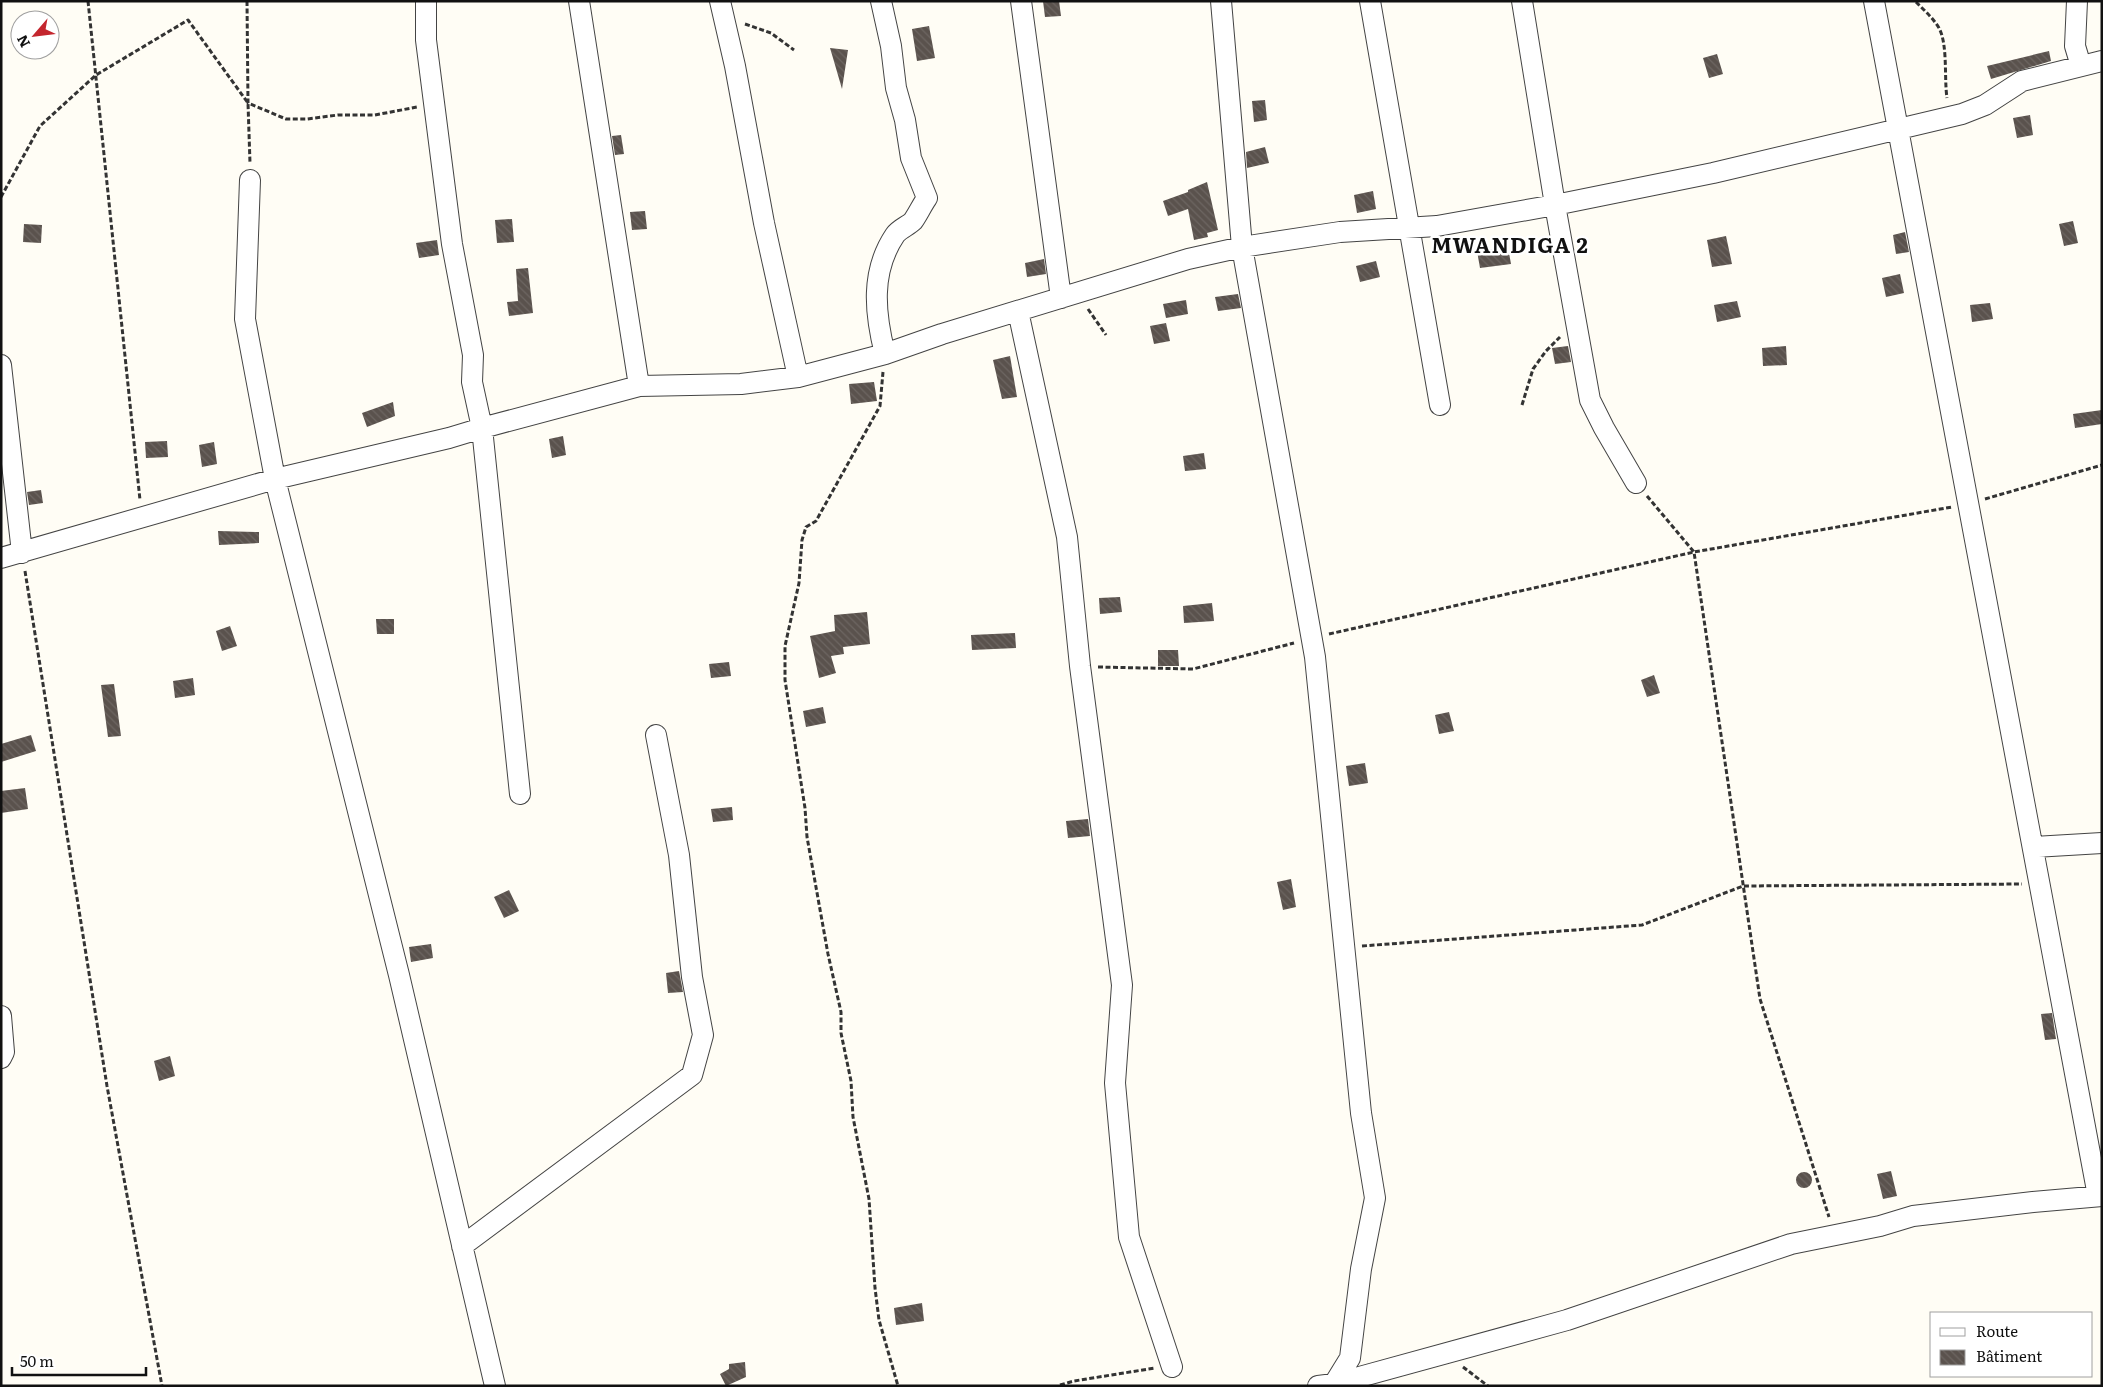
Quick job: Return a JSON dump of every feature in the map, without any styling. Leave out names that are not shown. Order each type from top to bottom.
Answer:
[{"type":"street","points":[[426,1],[426,40],[452,244],[473,355],[472,382],[482,428],[520,794]]},
{"type":"street","points":[[579,1],[639,386]]},
{"type":"street","points":[[881,1],[891,46],[896,88],[905,120],[911,158],[927,198],[912,221],[896,233],[882,256],[877,290],[876,319],[884,354]]},
{"type":"street","points":[[1021,1],[1070,295]]},
{"type":"street","points":[[1221,1],[1242,247],[1311,638],[1362,1113],[1375,1198],[1361,1269],[1350,1358],[1326,1385]]},
{"type":"street","points":[[1370,1],[1440,405]]},
{"type":"street","points":[[1522,1],[1555,205],[1590,400],[1636,483]]},
{"type":"street","points":[[1326,1385],[1567,1320],[1791,1244],[1880,1226],[1913,1216],[2100,1196],[1874,1]]},
{"type":"street","points":[[2078,1],[2075,46],[2081,66]]},
{"type":"street","points":[[722,8],[735,66],[764,223],[798,377]]},
{"type":"street","points":[[1,558],[275,478],[449,438],[639,386],[741,384],[798,377],[884,354],[1188,259],[1242,247],[1340,232],[1437,226],[1555,205],[1713,173],[1951,116],[1985,105],[2022,81],[2102,61]]},
{"type":"street","points":[[250,180],[245,319],[275,478],[399,975],[495,1386]]},
{"type":"street","points":[[1018,311],[1067,537],[1080,666],[1122,985],[1115,1083],[1129,1236],[1172,1367]]},
{"type":"street","points":[[1,365],[22,553]]},
{"type":"street","points":[[462,1246],[692,1075],[703,1036],[692,976],[679,855],[656,736]]},
{"type":"street","points":[[2034,847],[2102,843]]},
{"type":"street","points":[[1,1016],[4,1052],[1,1058]]},
{"type":"path","points":[[88,1],[141,518]]},
{"type":"path","points":[[247,1],[250,180]]},
{"type":"path","points":[[1916,2],[1940,30],[1943,45],[1945,82],[1951,116]]},
{"type":"path","points":[[722,8],[771,33],[794,50]]},
{"type":"path","points":[[1,197],[40,126],[96,75],[188,20],[248,102],[286,118],[307,119],[338,115],[375,115],[405,108],[435,105]]},
{"type":"path","points":[[1070,295],[1092,316],[1106,335]]},
{"type":"path","points":[[1522,405],[1533,369],[1546,351],[1576,320]]},
{"type":"path","points":[[884,354],[880,406],[816,521],[806,527],[802,540],[800,583],[785,646],[785,680],[805,808],[807,837],[828,954],[841,1012],[842,1033],[851,1081],[853,1117],[869,1199],[879,1320],[898,1386]]},
{"type":"path","points":[[1080,666],[1193,670],[1311,638],[1694,552],[1969,504],[2102,465]]},
{"type":"path","points":[[1636,483],[1694,552],[1760,999],[1835,1234]]},
{"type":"path","points":[[22,553],[107,1086],[162,1386]]},
{"type":"path","points":[[1344,947],[1642,925],[1743,886],[2040,884]]},
{"type":"path","points":[[1445,1354],[1488,1386]]},
{"type":"path","points":[[1060,1385],[1074,1380],[1172,1367]]},
{"type":"building","points":[[1043,1],[1059,1],[1061,16],[1045,17]]},
{"type":"building","points":[[929,26],[935,58],[917,61],[912,29]]},
{"type":"building","points":[[830,48],[848,50],[842,89],[833,58]]},
{"type":"building","points":[[2049,51],[2051,61],[1991,79],[1987,66]]},
{"type":"building","points":[[1717,54],[1723,74],[1709,78],[1703,58]]},
{"type":"building","points":[[1265,100],[1267,120],[1254,122],[1252,101]]},
{"type":"building","points":[[2030,115],[2033,135],[2017,138],[2013,118]]},
{"type":"building","points":[[621,135],[624,154],[615,155],[612,136]]},
{"type":"building","points":[[1265,147],[1269,163],[1247,168],[1246,152]]},
{"type":"building","points":[[1207,182],[1218,230],[1207,233],[1208,237],[1194,240],[1188,209],[1168,216],[1163,201],[1188,192],[1188,190]]},
{"type":"building","points":[[1373,191],[1376,209],[1357,213],[1354,195]]},
{"type":"building","points":[[645,211],[647,229],[632,230],[630,212]]},
{"type":"building","points":[[512,219],[514,242],[497,243],[495,220]]},
{"type":"building","points":[[2073,221],[2078,243],[2064,246],[2059,224]]},
{"type":"building","points":[[24,224],[42,225],[41,243],[23,242]]},
{"type":"building","points":[[1905,232],[1909,252],[1896,254],[1893,235]]},
{"type":"building","points":[[1726,236],[1732,264],[1712,267],[1707,240]]},
{"type":"building","points":[[437,240],[439,255],[419,258],[416,243]]},
{"type":"building","points":[[1508,247],[1511,264],[1480,268],[1477,251]]},
{"type":"building","points":[[1044,259],[1046,274],[1027,277],[1025,263]]},
{"type":"building","points":[[1376,261],[1380,277],[1360,282],[1356,266]]},
{"type":"building","points":[[528,268],[533,313],[509,316],[507,302],[518,301],[516,269]]},
{"type":"building","points":[[1900,274],[1904,293],[1886,297],[1882,278]]},
{"type":"building","points":[[1238,294],[1241,308],[1218,311],[1215,297]]},
{"type":"building","points":[[1186,300],[1188,314],[1166,318],[1163,304]]},
{"type":"building","points":[[1737,301],[1741,317],[1717,322],[1714,305]]},
{"type":"building","points":[[1990,303],[1993,319],[1972,322],[1970,305]]},
{"type":"building","points":[[1166,323],[1170,341],[1154,344],[1150,326]]},
{"type":"building","points":[[1568,346],[1571,362],[1555,364],[1552,348]]},
{"type":"building","points":[[1786,346],[1787,365],[1763,366],[1762,348]]},
{"type":"building","points":[[1010,356],[1017,397],[1002,399],[993,360]]},
{"type":"building","points":[[874,382],[877,401],[851,404],[849,384]]},
{"type":"building","points":[[393,402],[395,416],[367,427],[362,413]]},
{"type":"building","points":[[2102,410],[2102,424],[2075,428],[2073,414]]},
{"type":"building","points":[[563,436],[566,455],[552,458],[549,439]]},
{"type":"building","points":[[167,441],[168,457],[146,458],[145,442]]},
{"type":"building","points":[[214,442],[217,464],[202,467],[199,445]]},
{"type":"building","points":[[1204,453],[1206,469],[1185,471],[1183,456]]},
{"type":"building","points":[[41,490],[43,503],[29,505],[27,492]]},
{"type":"building","points":[[218,531],[259,532],[259,543],[219,545]]},
{"type":"building","points":[[1120,597],[1122,612],[1100,614],[1099,598]]},
{"type":"building","points":[[1212,603],[1214,621],[1184,623],[1183,606]]},
{"type":"building","points":[[867,612],[870,644],[843,647],[844,654],[831,656],[836,673],[819,678],[810,636],[835,631],[834,615]]},
{"type":"building","points":[[376,619],[394,619],[394,634],[377,634]]},
{"type":"building","points":[[230,626],[237,646],[222,651],[216,631]]},
{"type":"building","points":[[1015,633],[1016,648],[972,650],[971,635]]},
{"type":"building","points":[[1158,650],[1178,650],[1179,666],[1158,666]]},
{"type":"building","points":[[729,662],[731,676],[711,678],[709,664]]},
{"type":"building","points":[[1654,675],[1660,693],[1647,697],[1641,680]]},
{"type":"building","points":[[193,678],[195,695],[175,698],[173,681]]},
{"type":"building","points":[[114,684],[121,736],[108,737],[101,685]]},
{"type":"building","points":[[823,707],[826,723],[806,727],[803,711]]},
{"type":"building","points":[[1449,712],[1454,731],[1439,734],[1435,715]]},
{"type":"building","points":[[31,735],[36,751],[1,762],[1,744]]},
{"type":"building","points":[[1365,763],[1368,783],[1349,786],[1346,766]]},
{"type":"building","points":[[25,788],[28,809],[1,813],[1,791]]},
{"type":"building","points":[[732,807],[733,820],[713,822],[711,809]]},
{"type":"building","points":[[1088,819],[1090,836],[1068,838],[1066,821]]},
{"type":"building","points":[[1291,879],[1296,907],[1283,910],[1277,882]]},
{"type":"building","points":[[509,890],[519,911],[504,918],[494,897]]},
{"type":"building","points":[[431,944],[433,958],[411,962],[409,947]]},
{"type":"building","points":[[679,971],[683,992],[668,993],[666,973]]},
{"type":"building","points":[[2052,1013],[2056,1039],[2045,1040],[2041,1014]]},
{"type":"building","points":[[170,1056],[175,1076],[159,1081],[154,1061]]},
{"type":"building","points":[[1891,1171],[1897,1196],[1883,1199],[1877,1174]]},
{"type":"building","points":[[1804,1172],[1810,1174],[1812,1180],[1810,1186],[1804,1188],[1798,1186],[1796,1180],[1798,1174]]},
{"type":"building","points":[[922,1303],[924,1321],[896,1325],[894,1308]]},
{"type":"building","points":[[745,1362],[746,1377],[726,1386],[720,1374],[729,1369],[729,1364]]},
{"type":"district","name":"MWANDIGA 2","points":[[1510,246]]}]
